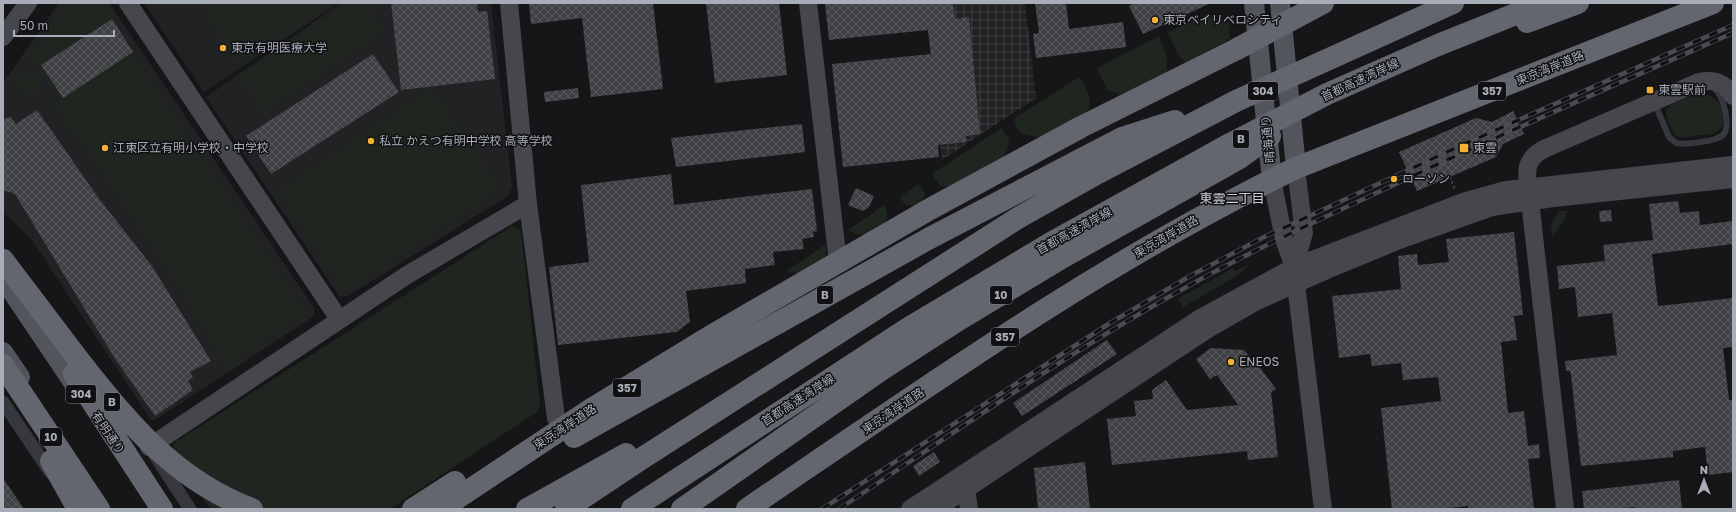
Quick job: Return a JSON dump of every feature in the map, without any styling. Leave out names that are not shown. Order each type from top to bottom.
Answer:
[{"type":"highway","name":"東京湾岸道路","points":[[441,509],[590,410],[716,332],[930,209],[1081,127],[1257,38],[1281,13],[1323,3]]},
{"type":"highway","name":"B","points":[[566,509],[1018,218],[1098,173],[1236,101],[1317,66],[1416,18],[1453,3]]},
{"type":"highway","name":"首都高速湾岸線","points":[[632,509],[906,329],[1051,243],[1230,144],[1327,94],[1438,45],[1543,3]]},
{"type":"highway","name":"B","points":[[1438,45],[1529,22],[1578,3]]},
{"type":"highway","name":"東京湾岸道路","points":[[747,509],[976,356],[1086,285],[1187,225],[1272,180],[1296,168],[1713,3]]},
{"type":"highway","name":"10","points":[[682,509],[881,370],[954,323],[1058,260],[1238,160],[1327,94]]},
{"type":"highway","name":"B","points":[[424,509],[476,489],[523,465],[881,264],[1115,141],[1236,101]]},
{"type":"highway","name":"B","points":[[3,260],[109,399],[149,443],[196,481],[223,496],[252,509]]},
{"type":"highway","name":"B","points":[[3,268],[161,509]]},
{"type":"highway","points":[[527,509],[652,439],[850,317],[890,299]]},
{"type":"highway","points":[[657,509],[906,329]]},
{"type":"highway","points":[[413,509],[556,418],[716,332]]},
{"type":"highway","name":"10","points":[[3,365],[99,509]]},
{"type":"highway","name":"10","points":[[3,380],[78,509]]},
{"type":"highway","name":"357","points":[[761,509],[786,482]]},
{"type":"main road","name":"晴海通り","points":[[1254,3],[1272,180]]},
{"type":"main road","name":"晴海通り","points":[[1281,13],[1296,168]]},
{"type":"main road","name":"有明通り","points":[[3,278],[161,509]]},
{"type":"main road","points":[[3,352],[107,509]]},
{"type":"street","points":[[3,37],[28,3]]},
{"type":"street","points":[[128,3],[339,319]]},
{"type":"street","points":[[509,3],[528,204],[556,418]]},
{"type":"street","points":[[808,3],[838,262]]},
{"type":"street","points":[[1565,509],[1529,194],[1528,164],[1534,154],[1700,82],[1708,80],[1722,83],[1733,96]]},
{"type":"street","points":[[910,509],[1199,318],[1294,275],[1529,194],[1733,165]]},
{"type":"street","points":[[936,509],[1208,329],[1257,301],[1294,275],[1304,233],[1296,168]]},
{"type":"street","points":[[1529,194],[1733,179]]},
{"type":"street","points":[[1272,180],[1284,239],[1294,275],[1322,509]]},
{"type":"street","points":[[149,447],[407,275],[528,204]]},
{"type":"street","points":[[3,268],[24,288],[99,372],[190,509]]},
{"type":"street","points":[[3,402],[74,509]]},
{"type":"street","points":[[966,489],[969,509]]},
{"type":"lane","points":[[1654,101],[1669,137],[1676,143],[1680,144],[1719,139],[1726,130],[1727,122],[1723,104],[1715,89],[1700,82]]},
{"type":"path","points":[[1450,177],[1456,192]]},
{"type":"shaded area","name":"江東区立有明小学校・中学校","points":[[59,3],[109,3],[315,309],[313,317],[155,420],[151,420],[32,240],[3,212],[3,83]]},
{"type":"shaded area","points":[[65,3],[107,3],[121,24],[117,27],[112,19],[41,64],[63,97],[133,52],[307,312],[227,368],[158,255],[53,104],[59,99],[30,55]]},
{"type":"shaded area","name":"東京有明医療大学","points":[[144,3],[339,3],[204,92]]},
{"type":"shaded area","points":[[217,3],[333,3],[237,66],[206,18]]},
{"type":"shaded area","name":"私立 かえつ有明中学校 高等学校","points":[[341,3],[491,3],[512,186],[508,196],[348,296],[339,296],[206,97]]},
{"type":"shaded area","points":[[347,3],[366,3],[385,31],[263,113],[238,75]]},
{"type":"shaded area","points":[[925,3],[1025,3],[1036,98],[942,160]]},
{"type":"shaded area","points":[[1204,16],[1228,20],[1230,39],[1185,63],[1176,51],[1168,32]]},
{"type":"shaded area","points":[[1159,36],[1167,58],[1167,72],[1122,95],[1107,90],[1097,68]]},
{"type":"shaded area","points":[[23,70],[35,72],[42,90],[33,95],[17,89],[17,82]]},
{"type":"shaded area","points":[[1079,77],[1089,94],[1090,103],[1087,113],[1042,138],[1021,134],[1015,124],[1015,118]]},
{"type":"shaded area","points":[[432,87],[501,189],[345,293],[277,191]]},
{"type":"shaded area","points":[[1698,94],[1706,94],[1718,103],[1722,109],[1723,123],[1720,129],[1715,133],[1678,137],[1669,123],[1666,115],[1667,108],[1673,103]]},
{"type":"shaded area","points":[[1001,128],[1009,140],[1008,148],[1003,160],[955,187],[940,186],[932,174]]},
{"type":"shaded area","points":[[918,184],[925,193],[920,206],[905,205],[900,197]]},
{"type":"shaded area","points":[[884,205],[887,213],[886,220],[883,226],[877,231],[862,235],[854,234],[848,230]]},
{"type":"shaded area","points":[[1559,211],[1567,211],[1566,218],[1552,237],[1551,223]]},
{"type":"shaded area","points":[[512,226],[521,230],[540,404],[537,412],[390,509],[210,509],[172,452],[174,443]]},
{"type":"shaded area","points":[[826,244],[824,259],[814,269],[803,273],[792,273],[787,271]]},
{"type":"shaded area","points":[[1251,264],[1237,276],[1183,307],[1178,299],[1233,268],[1235,271]]},
{"type":"building","points":[[391,3],[477,3],[478,12],[487,11],[495,79],[401,90]]},
{"type":"building","points":[[529,3],[653,3],[663,89],[591,97],[582,18],[531,24]]},
{"type":"building","points":[[706,3],[779,3],[787,75],[715,83]]},
{"type":"building","points":[[825,3],[953,3],[955,19],[969,17],[980,134],[966,136],[966,142],[938,145],[939,157],[843,167],[832,64],[931,54],[928,30],[829,40]]},
{"type":"building","points":[[1035,3],[1066,3],[1069,29],[1123,22],[1126,47],[1036,58],[1033,34],[1039,33]]},
{"type":"building","name":"東京ベイリベロシティ","points":[[1135,3],[1211,3],[1143,34],[1129,6]]},
{"type":"building","points":[[112,19],[133,52],[63,98],[41,65]]},
{"type":"building","points":[[373,54],[399,92],[271,174],[246,136]]},
{"type":"building","points":[[578,88],[579,98],[545,102],[544,92]]},
{"type":"building","points":[[37,110],[100,200],[152,266],[211,361],[190,372],[193,378],[188,380],[193,390],[155,416],[114,357],[15,194],[3,190],[3,119],[11,117],[16,124]]},
{"type":"building","points":[[1513,111],[1524,134],[1503,144],[1496,157],[1417,191],[1399,152],[1476,118],[1492,122]]},
{"type":"building","points":[[802,124],[805,152],[676,167],[671,138]]},
{"type":"building","points":[[671,174],[674,205],[812,189],[817,231],[813,232],[814,237],[802,239],[804,249],[773,252],[775,265],[745,269],[746,283],[686,291],[690,322],[676,332],[558,345],[549,267],[589,262],[581,185]]},
{"type":"building","points":[[856,188],[874,196],[869,207],[863,211],[848,205]]},
{"type":"building","points":[[1678,201],[1680,213],[1699,211],[1700,225],[1733,221],[1733,244],[1652,254],[1658,306],[1733,298],[1733,347],[1723,348],[1729,400],[1733,400],[1733,472],[1708,475],[1705,447],[1673,451],[1673,457],[1581,466],[1571,374],[1570,371],[1566,371],[1565,361],[1617,355],[1612,313],[1578,317],[1575,287],[1559,289],[1557,266],[1605,261],[1603,245],[1653,240],[1649,204]]},
{"type":"building","points":[[1611,210],[1612,221],[1600,222],[1599,211]]},
{"type":"building","points":[[1514,232],[1523,315],[1514,316],[1517,340],[1501,342],[1508,413],[1524,411],[1528,446],[1539,444],[1540,458],[1528,459],[1534,509],[1468,509],[1468,506],[1440,509],[1392,509],[1381,408],[1441,401],[1438,377],[1403,380],[1401,363],[1372,366],[1370,354],[1339,358],[1332,296],[1401,289],[1398,256],[1417,254],[1418,265],[1449,262],[1446,239]]},
{"type":"building","points":[[1107,340],[1117,354],[1022,416],[1013,403]]},
{"type":"building","points":[[1211,348],[1244,350],[1276,389],[1271,392],[1278,457],[1248,460],[1247,451],[1112,465],[1107,419],[1136,416],[1134,401],[1153,399],[1152,390],[1166,380],[1187,410],[1238,405],[1217,375],[1210,379],[1196,359]]},
{"type":"building","points":[[934,452],[940,462],[919,476],[913,466]]},
{"type":"building","points":[[1085,462],[1090,509],[1038,509],[1034,468]]},
{"type":"building","points":[[3,478],[24,509],[3,509]]},
{"type":"building","points":[[1679,480],[1682,509],[1636,509],[1635,507],[1584,509],[1582,491]]},
{"type":"railway","points":[[822,509],[1110,323],[1190,276],[1262,238],[1462,145],[1733,25]]},
{"type":"railway","points":[[839,509],[1057,364],[1214,272],[1258,249],[1460,154],[1733,33]]},
{"type":"place","name":"東京ベイリベロシティ","points":[[1155,20]]},
{"type":"place","name":"東京有明医療大学","points":[[223,48]]},
{"type":"place","name":"東雲駅前","points":[[1650,90]]},
{"type":"place","name":"私立 かえつ有明中学校 高等学校","points":[[371,141]]},
{"type":"place","name":"江東区立有明小学校・中学校","points":[[105,148]]},
{"type":"place","name":"東雲","points":[[1464,148]]},
{"type":"place","name":"ローソン","points":[[1394,179]]},
{"type":"place","name":"ENEOS","points":[[1231,362]]},
{"type":"district","name":"東雲二丁目","points":[[1232,198]]}]
